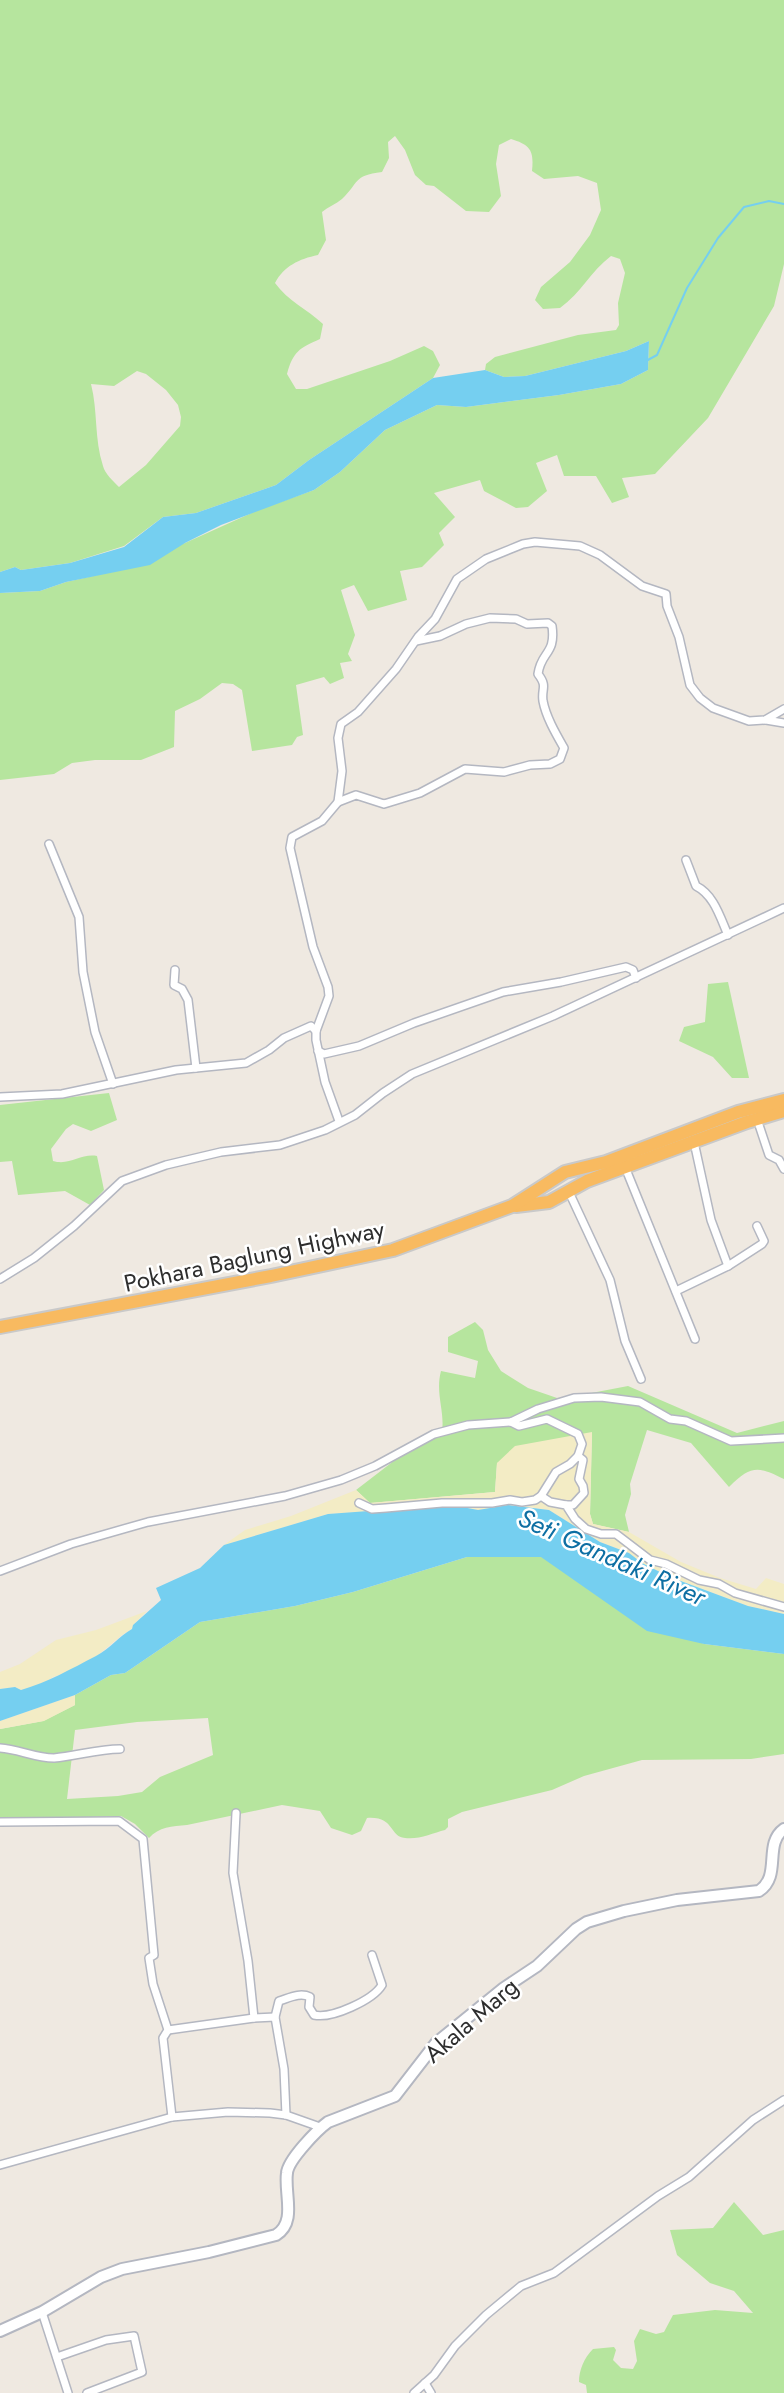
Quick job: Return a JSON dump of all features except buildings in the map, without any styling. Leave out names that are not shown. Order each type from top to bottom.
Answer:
[{"type":"highway","name":"Pokhara Baglung Highway","points":[[0,1327],[393,1250],[512,1206],[565,1172],[606,1162],[738,1112],[784,1100]]},
{"type":"highway","name":"Pokhara Baglung Highway","points":[[512,1206],[541,1204],[587,1181],[784,1111]]},
{"type":"main road","name":"Akala Marg","points":[[0,2331],[122,2269],[209,2252],[283,2231],[288,2219],[286,2170],[320,2127],[395,2096],[436,2043],[504,1988],[537,1966],[587,1922],[677,1900],[759,1891],[770,1879],[774,1843],[784,1829]]},
{"type":"street","points":[[338,802],[342,771],[338,738],[341,724],[358,712],[396,669],[435,619],[457,579],[486,559],[535,541],[580,546],[600,555],[642,586],[666,594],[690,685],[700,698],[713,708],[749,721],[784,723]]},
{"type":"street","points":[[339,1121],[325,1082],[316,1031],[329,996],[313,947],[290,848],[292,837],[322,821],[338,802],[356,795],[384,804],[420,793],[465,769],[504,772],[530,765],[550,764],[560,759],[564,748],[544,704],[545,683],[538,674],[539,664],[553,645],[552,626],[548,623],[527,624],[516,619],[490,618],[466,624],[440,636],[416,641]]},
{"type":"street","points":[[765,720],[784,709]]},
{"type":"street","points":[[49,844],[79,917],[83,972],[95,1032],[113,1084]]},
{"type":"street","points":[[687,860],[696,886],[711,897],[728,935]]},
{"type":"street","points":[[0,1279],[34,1258],[74,1226],[122,1181],[166,1165],[220,1152],[280,1145],[326,1130],[355,1115],[412,1074],[553,1016],[784,908]]},
{"type":"street","points":[[318,1051],[324,1054],[359,1046],[414,1023],[503,992],[626,967],[633,970],[636,978]]},
{"type":"street","points":[[175,970],[174,985],[182,989],[188,1000],[197,1068]]},
{"type":"street","points":[[1,1094],[62,1094],[176,1070],[246,1063],[284,1038],[311,1026],[316,1031]]},
{"type":"street","points":[[757,1119],[769,1155],[779,1160],[784,1169]]},
{"type":"street","points":[[694,1142],[711,1220],[728,1266]]},
{"type":"street","points":[[625,1167],[695,1339]]},
{"type":"street","points":[[569,1192],[610,1280],[625,1341],[641,1379]]},
{"type":"street","points":[[676,1291],[728,1266],[762,1244],[764,1241],[757,1226]]},
{"type":"street","points":[[0,1571],[71,1544],[148,1522],[285,1496],[341,1480],[375,1466],[434,1434],[468,1425],[511,1422],[552,1404],[574,1398],[601,1397],[640,1402],[670,1419],[686,1420],[730,1441],[784,1438]]},
{"type":"street","points":[[359,1503],[372,1509],[442,1503],[535,1500],[541,1496],[556,1472],[578,1456],[582,1444],[578,1434],[547,1419],[519,1426],[511,1422]]},
{"type":"street","points":[[541,1496],[550,1502],[573,1505],[584,1493],[579,1479],[583,1460],[578,1456]]},
{"type":"street","points":[[566,1504],[575,1519],[586,1529],[601,1534],[616,1534],[650,1560],[666,1564],[699,1580],[719,1584],[735,1593],[784,1607]]},
{"type":"street","points":[[0,1748],[51,1758],[120,1749]]},
{"type":"street","points":[[236,1813],[233,1873],[248,1961],[254,2018]]},
{"type":"street","points":[[0,1822],[119,1821],[143,1839],[154,1955],[149,1958],[153,1984],[169,2030]]},
{"type":"street","points":[[286,2115],[285,2069],[275,2017],[279,2001],[304,1994],[310,1997],[309,2007],[314,2015],[323,2017],[343,2012],[373,1994],[382,1985],[372,1955]]},
{"type":"street","points":[[172,2117],[163,2038],[169,2030],[275,2017]]},
{"type":"street","points":[[414,2393],[478,2322],[521,2286],[554,2273],[658,2196],[689,2177],[753,2120],[784,2100]]},
{"type":"street","points":[[0,2165],[172,2117],[228,2112],[286,2115],[320,2127]]},
{"type":"street","points":[[42,2312],[68,2393]]},
{"type":"street","points":[[57,2357],[106,2340],[134,2336],[142,2372],[87,2393]]},
{"type":"street","points":[[425,2382],[430,2393]]},
{"type":"green space","points":[[0,0],[784,0],[784,264],[774,306],[708,418],[655,474],[622,478],[629,497],[612,503],[596,476],[564,476],[557,455],[536,463],[547,491],[528,507],[516,508],[484,491],[480,480],[434,493],[455,517],[439,533],[444,545],[422,567],[400,571],[407,600],[368,611],[354,585],[341,590],[355,635],[348,654],[352,661],[340,663],[344,678],[330,684],[324,677],[296,685],[303,735],[297,737],[292,745],[252,751],[242,690],[233,684],[222,683],[200,699],[175,711],[174,747],[141,760],[72,763],[54,774],[0,780],[0,593],[40,591],[102,574],[314,490],[340,472],[385,430],[437,405],[466,407],[559,395],[621,384],[648,370],[649,341],[626,351],[525,376],[504,377],[485,370],[486,364],[495,357],[578,335],[616,330],[619,325],[618,303],[625,273],[620,259],[611,256],[560,308],[543,309],[535,300],[541,287],[570,262],[590,235],[601,210],[597,183],[578,176],[544,179],[532,171],[532,154],[527,146],[511,139],[499,145],[496,164],[501,196],[489,212],[466,211],[415,175],[405,150],[395,136],[388,142],[389,158],[382,172],[361,178],[342,199],[322,212],[326,240],[318,255],[293,264],[275,283],[323,324],[320,339],[298,352],[287,374],[296,389],[307,389],[390,361],[424,346],[433,351],[440,365],[433,378],[276,485],[196,513],[163,517],[124,546],[70,563],[21,570],[15,567],[0,572]],"holes":[[[137,371],[146,374],[166,390],[178,405],[180,426],[146,465],[119,487],[105,472],[100,456],[91,384],[114,386]]]},
{"type":"green space","points":[[728,982],[749,1078],[732,1078],[713,1057],[679,1041],[684,1027],[705,1022],[708,984]]},
{"type":"green space","points":[[109,1093],[117,1120],[91,1131],[73,1124],[51,1149],[53,1161],[59,1162],[97,1156],[104,1190],[90,1205],[65,1191],[18,1195],[12,1161],[0,1162],[0,1105]]},
{"type":"green space","points":[[475,1322],[483,1330],[488,1350],[501,1371],[528,1388],[560,1399],[628,1386],[737,1433],[784,1421],[784,1479],[755,1470],[749,1471],[729,1487],[691,1443],[647,1430],[630,1484],[631,1494],[625,1515],[629,1532],[593,1524],[590,1514],[592,1433],[497,1463],[495,1492],[370,1503],[356,1490],[395,1460],[442,1432],[439,1387],[441,1371],[475,1378],[478,1361],[448,1352],[448,1337]]},
{"type":"green space","points":[[540,1556],[704,1644],[784,1654],[784,1754],[751,1759],[642,1760],[584,1776],[552,1790],[462,1812],[448,1819],[448,1827],[445,1830],[415,1838],[400,1837],[387,1823],[376,1818],[367,1818],[361,1831],[352,1835],[331,1828],[320,1811],[282,1805],[166,1828],[149,1838],[135,1824],[121,1816],[0,1820],[0,1729],[43,1721],[75,1705],[75,1695],[111,1675],[125,1673],[200,1622],[295,1606],[353,1592],[467,1557]],"holes":[[[208,1718],[213,1755],[160,1777],[142,1792],[67,1799],[75,1730],[137,1722]]]},
{"type":"green space","points":[[734,2202],[763,2235],[784,2230],[784,2393],[587,2393],[586,2385],[579,2382],[579,2378],[585,2360],[593,2349],[614,2347],[616,2350],[613,2360],[621,2368],[633,2369],[637,2361],[634,2341],[640,2329],[656,2334],[664,2332],[673,2315],[715,2310],[753,2313],[734,2291],[710,2283],[677,2255],[670,2230],[713,2228]]},
{"type":"sand","points":[[592,1432],[590,1514],[593,1524],[629,1532],[681,1562],[720,1578],[756,1589],[766,1578],[784,1584],[784,1614],[748,1606],[670,1577],[629,1553],[600,1542],[549,1510],[515,1505],[478,1510],[457,1506],[328,1514],[224,1545],[245,1530],[291,1516],[356,1490],[370,1503],[495,1492],[497,1463],[515,1446]]},
{"type":"sand","points":[[147,1611],[132,1629],[98,1655],[66,1673],[53,1677],[44,1684],[21,1690],[15,1687],[0,1689],[0,1672],[20,1664],[56,1640],[96,1630]]},
{"type":"sand","points":[[75,1695],[75,1705],[44,1721],[0,1729],[0,1721]]},
{"type":"water","points":[[649,341],[648,370],[621,384],[466,407],[437,405],[385,430],[340,472],[314,490],[221,525],[150,565],[66,582],[40,591],[0,593],[0,572],[15,567],[21,570],[70,563],[124,547],[163,517],[196,513],[276,485],[433,378],[485,370],[504,377],[525,376],[626,351]]},
{"type":"water","name":"Seti Gandaki River","points":[[508,1505],[549,1510],[600,1542],[629,1553],[670,1577],[748,1606],[784,1614],[784,1654],[704,1644],[647,1631],[541,1557],[467,1557],[353,1592],[295,1606],[200,1622],[125,1673],[111,1675],[75,1695],[0,1721],[0,1689],[15,1687],[21,1690],[31,1687],[101,1653],[132,1629],[133,1625],[161,1600],[156,1588],[200,1568],[224,1545],[328,1514],[457,1506],[478,1510]]},
{"type":"waterway","points":[[646,361],[657,355],[687,288],[718,238],[744,207],[769,201],[784,204]]}]
